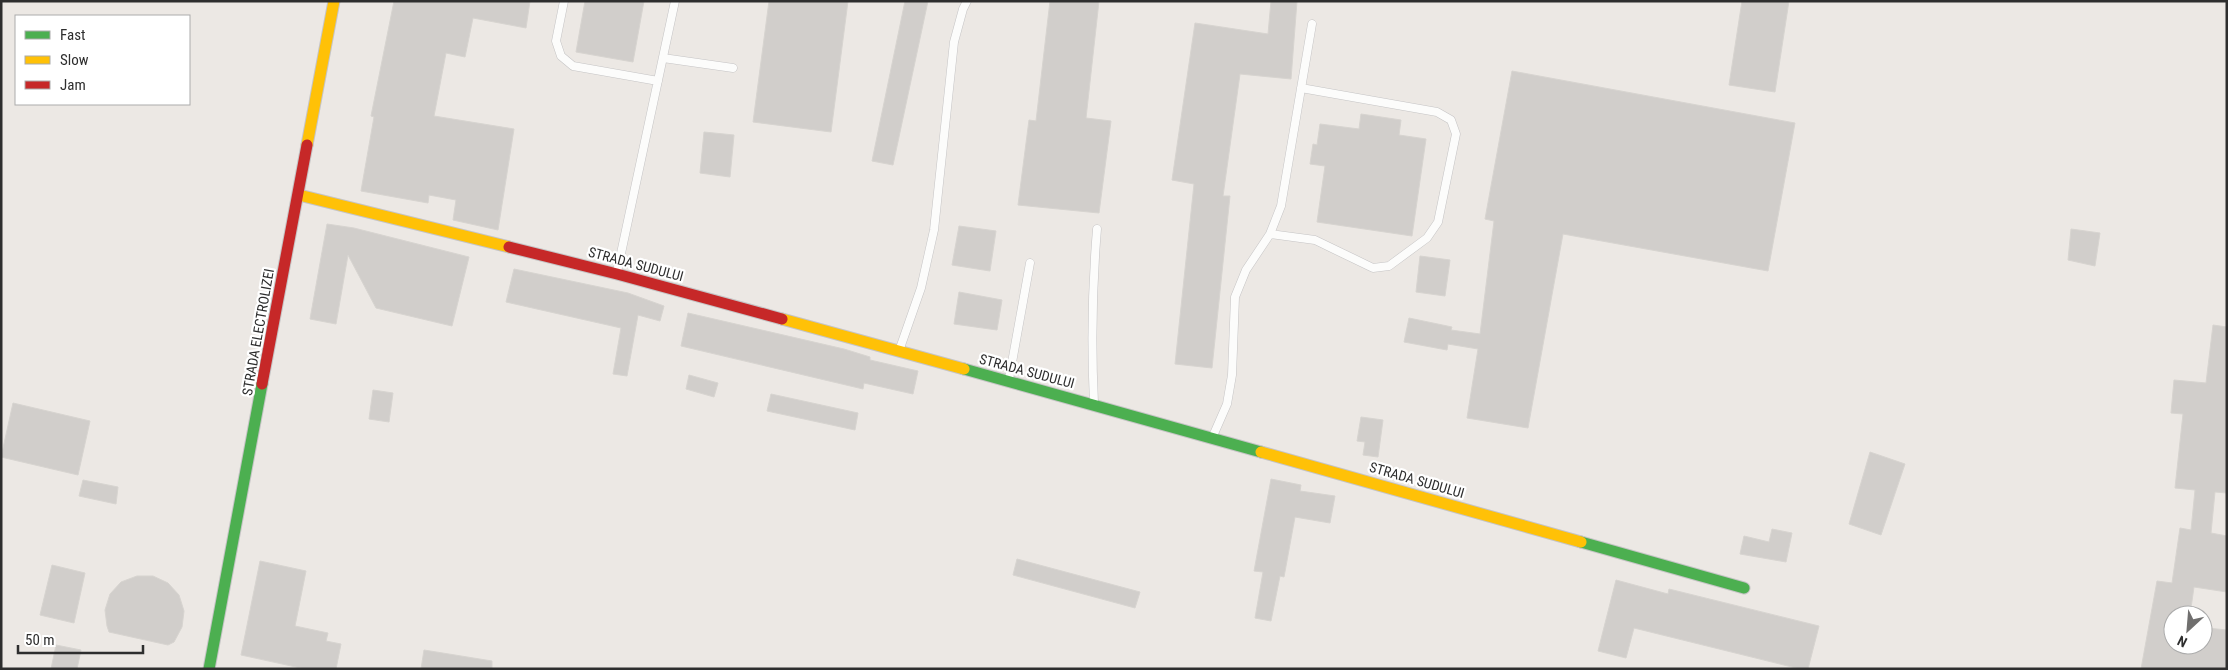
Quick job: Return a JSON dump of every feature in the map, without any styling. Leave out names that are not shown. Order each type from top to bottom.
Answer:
[{"type":"street","name":"STRADA ELECTROLIZEI","points":[[210,669],[334,1]]},
{"type":"street","name":"STRADA SUDULUI","points":[[299,194],[617,274],[1008,381],[1744,588]]},
{"type":"lane","points":[[564,1],[556,41],[561,56],[572,66],[658,80]]},
{"type":"lane","points":[[617,274],[675,1]]},
{"type":"lane","points":[[899,351],[921,288],[934,230],[954,42],[963,9],[968,1]]},
{"type":"lane","points":[[1212,438],[1227,404],[1232,375],[1236,297],[1246,270],[1270,234],[1281,206],[1312,24]]},
{"type":"lane","points":[[663,58],[733,68]]},
{"type":"lane","points":[[1270,234],[1314,240],[1373,268],[1388,266],[1405,256],[1427,238],[1438,222],[1456,134],[1451,120],[1437,112],[1301,88]]},
{"type":"lane","points":[[1094,405],[1091,302],[1097,229]]},
{"type":"lane","points":[[1008,381],[1030,263]]},
{"type":"building","points":[[394,1],[530,1],[526,28],[473,18],[465,57],[446,53],[434,116],[514,129],[498,230],[453,220],[456,200],[429,195],[428,203],[361,191],[374,117],[371,116]]},
{"type":"building","points":[[585,1],[644,1],[633,62],[576,52]]},
{"type":"building","points":[[769,1],[848,1],[831,132],[753,122]]},
{"type":"building","points":[[905,1],[928,1],[893,165],[872,161]]},
{"type":"building","points":[[1050,1],[1099,1],[1086,118],[1111,121],[1099,213],[1018,205],[1029,120],[1036,121]]},
{"type":"building","points":[[1271,1],[1297,1],[1291,79],[1240,74],[1223,196],[1230,196],[1212,368],[1175,364],[1194,184],[1172,180],[1195,23],[1268,34]]},
{"type":"building","points":[[1742,1],[1789,1],[1775,92],[1729,85]]},
{"type":"building","points":[[1512,71],[1795,123],[1768,271],[1563,234],[1528,428],[1467,418],[1478,349],[1448,344],[1447,350],[1404,342],[1409,318],[1452,327],[1451,330],[1480,334],[1494,221],[1485,219]]},
{"type":"building","points":[[1361,114],[1401,120],[1399,135],[1426,139],[1412,236],[1317,222],[1325,166],[1310,164],[1313,144],[1317,145],[1320,124],[1359,129]]},
{"type":"building","points":[[704,132],[734,135],[730,177],[700,173]]},
{"type":"building","points":[[327,224],[354,228],[469,257],[452,326],[376,308],[348,255],[336,324],[310,319]]},
{"type":"building","points":[[959,226],[996,231],[990,271],[952,265]]},
{"type":"building","points":[[2071,229],[2100,233],[2095,266],[2068,260]]},
{"type":"building","points":[[1420,256],[1450,260],[1445,296],[1416,292]]},
{"type":"building","points":[[514,269],[628,293],[664,306],[660,321],[638,315],[627,376],[613,374],[621,328],[506,302]]},
{"type":"building","points":[[959,292],[1002,300],[997,330],[954,324]]},
{"type":"building","points":[[688,313],[844,349],[870,357],[870,360],[918,371],[913,394],[864,383],[863,389],[681,346]]},
{"type":"building","points":[[2213,325],[2227,327],[2227,493],[2215,492],[2211,533],[2227,536],[2227,592],[2194,587],[2191,605],[2163,605],[2163,655],[2213,655],[2213,629],[2227,630],[2227,669],[2141,669],[2157,581],[2172,583],[2180,528],[2191,530],[2195,490],[2175,488],[2183,414],[2171,413],[2174,380],[2206,383]]},
{"type":"building","points":[[689,375],[718,383],[714,397],[686,389]]},
{"type":"building","points":[[373,390],[393,393],[389,422],[369,419]]},
{"type":"building","points":[[771,394],[858,413],[855,430],[767,411]]},
{"type":"building","points":[[13,403],[90,421],[78,475],[1,457]]},
{"type":"building","points":[[1361,417],[1383,420],[1378,457],[1363,455],[1365,442],[1357,441]]},
{"type":"building","points":[[1870,452],[1905,464],[1881,535],[1849,524]]},
{"type":"building","points":[[1271,479],[1301,485],[1300,491],[1335,496],[1330,523],[1295,517],[1284,577],[1280,576],[1271,621],[1255,618],[1263,572],[1254,571]]},
{"type":"building","points":[[83,480],[118,487],[116,504],[79,496]]},
{"type":"building","points":[[1772,529],[1792,533],[1786,562],[1740,554],[1744,536],[1769,542]]},
{"type":"building","points":[[1017,559],[1140,592],[1135,608],[1013,575]]},
{"type":"building","points":[[260,561],[306,571],[295,626],[328,633],[326,641],[341,644],[336,669],[305,669],[241,655]]},
{"type":"building","points":[[52,565],[85,573],[74,623],[40,615]]},
{"type":"building","points":[[137,576],[153,576],[168,583],[179,595],[184,611],[182,627],[174,642],[168,645],[109,632],[105,610],[110,594],[121,582]]},
{"type":"building","points":[[1616,580],[1668,594],[1669,589],[1819,626],[1808,669],[1800,669],[1634,628],[1626,658],[1598,651]]},
{"type":"building","points":[[56,645],[81,650],[77,669],[51,669]]},
{"type":"building","points":[[424,650],[492,661],[492,669],[421,669]]},
{"type":"traffic: fast","points":[[964,369],[1261,452]]},
{"type":"traffic: fast","points":[[209,669],[262,384]]},
{"type":"traffic: fast","points":[[1581,542],[1744,588]]},
{"type":"traffic: slow","points":[[307,145],[334,1]]},
{"type":"traffic: slow","points":[[299,195],[509,247]]},
{"type":"traffic: slow","points":[[782,319],[964,369]]},
{"type":"traffic: slow","points":[[1261,452],[1581,542]]},
{"type":"traffic: jam","points":[[262,384],[307,145]]},
{"type":"traffic: jam","points":[[509,247],[782,319]]}]
